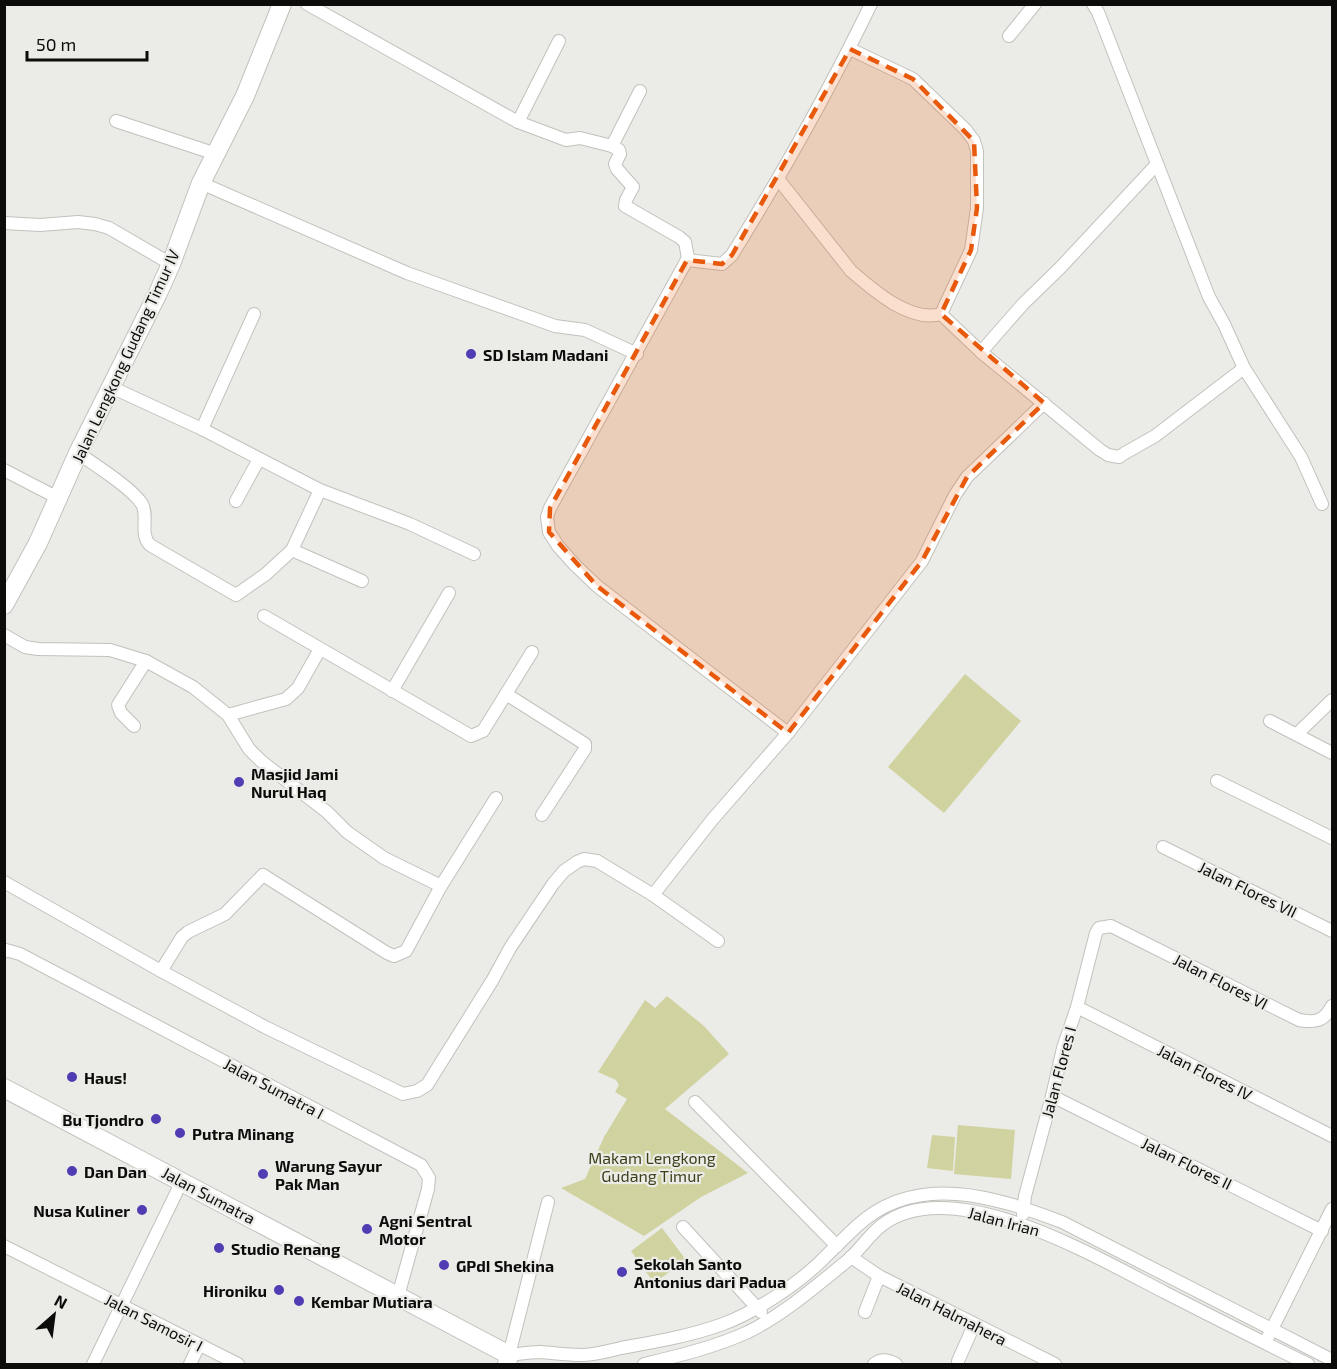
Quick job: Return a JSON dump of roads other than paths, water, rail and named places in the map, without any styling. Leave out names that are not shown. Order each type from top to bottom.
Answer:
[{"type":"street","name":"Jalan Lengkong Gudang Timur IV","points":[[4,605],[38,543],[78,453],[171,264],[201,183],[245,96],[282,4]]},
{"type":"street","points":[[306,4],[518,122],[566,140],[580,138],[619,150],[620,154],[615,164],[633,187],[625,206],[685,242],[688,250],[687,260],[550,508],[547,517],[549,532],[558,546],[597,586],[788,733]]},
{"type":"street","points":[[687,260],[715,265],[728,261],[778,180],[871,4]]},
{"type":"street","points":[[1009,36],[1035,4]]},
{"type":"street","points":[[1093,4],[1209,297],[1244,368],[1301,457],[1322,504]]},
{"type":"street","points":[[518,122],[559,41]]},
{"type":"street","points":[[849,49],[913,79],[966,130],[974,141],[977,151],[977,208],[970,250],[941,314]]},
{"type":"street","points":[[612,146],[640,91]]},
{"type":"street","points":[[116,121],[216,154]]},
{"type":"street","points":[[981,352],[1023,303],[1061,267],[1156,164]]},
{"type":"street","points":[[778,180],[851,271],[865,283],[915,315],[941,314]]},
{"type":"street","points":[[201,183],[407,273],[535,320],[555,326],[585,330],[637,354]]},
{"type":"street","points":[[4,223],[40,225],[78,222],[95,225],[120,234],[171,264]]},
{"type":"street","points":[[202,429],[254,314]]},
{"type":"street","points":[[941,314],[981,352],[1100,450],[1108,455],[1119,457],[1155,436],[1244,368]]},
{"type":"street","points":[[111,387],[202,429],[320,490],[379,511],[474,554]]},
{"type":"street","points":[[653,895],[712,820],[788,733],[922,561],[955,495],[967,477],[1044,403]]},
{"type":"street","points":[[78,453],[122,485],[142,503],[146,539],[150,545],[236,595],[266,574],[292,550],[320,490]]},
{"type":"street","points":[[236,501],[259,459]]},
{"type":"street","points":[[4,470],[58,498]]},
{"type":"street","points":[[292,550],[362,581]]},
{"type":"street","points":[[392,691],[450,593]]},
{"type":"street","points":[[264,616],[471,736],[483,731],[532,652]]},
{"type":"street","points":[[4,635],[25,647],[110,650],[146,661],[193,687],[228,715],[249,749],[261,761],[327,812],[346,832],[384,858],[441,886]]},
{"type":"street","points":[[228,715],[286,699],[298,688],[320,649]]},
{"type":"street","points":[[134,726],[121,713],[118,705],[146,661]]},
{"type":"street","points":[[506,694],[585,744],[585,749],[542,815]]},
{"type":"street","points":[[1297,734],[1332,700]]},
{"type":"street","points":[[1270,721],[1332,753]]},
{"type":"street","points":[[1217,781],[1332,838]]},
{"type":"street","points":[[161,971],[188,932],[225,914],[262,876],[387,953],[394,956],[406,951],[441,886],[496,798]]},
{"type":"street","name":"Jalan Flores VII","points":[[1163,847],[1332,931]]},
{"type":"street","points":[[4,882],[265,1027],[403,1094],[417,1091],[427,1085],[510,948],[564,871],[584,859],[597,861],[653,895],[718,941]]},
{"type":"street","name":"Jalan Flores VI","points":[[1105,926],[1112,926],[1299,1020],[1319,1021],[1328,1014],[1332,1006]]},
{"type":"street","name":"Jalan Flores I","points":[[1021,1224],[1025,1196],[1052,1096],[1062,1048],[1077,1007],[1096,933],[1099,928],[1105,926]]},
{"type":"street","name":"Jalan Sumatra I","points":[[4,952],[6,950],[20,954],[421,1165],[429,1178],[428,1189],[398,1296]]},
{"type":"street","name":"Jalan Flores IV","points":[[1077,1007],[1332,1136]]},
{"type":"street","name":"Jalan Sumatra","points":[[4,1088],[398,1296],[508,1360]]},
{"type":"street","name":"Jalan Flores II","points":[[1052,1096],[1322,1231]]},
{"type":"street","points":[[695,1102],[837,1246]]},
{"type":"street","points":[[93,1365],[120,1305],[182,1181]]},
{"type":"street","name":"Jalan Irian","points":[[508,1360],[538,1352],[582,1355],[648,1344],[723,1324],[758,1308],[816,1266],[858,1225],[889,1204],[917,1196],[952,1192],[977,1195],[1024,1207],[1062,1222],[1332,1360]]},
{"type":"street","points":[[508,1360],[548,1202]]},
{"type":"street","points":[[889,1204],[896,1216]]},
{"type":"street","name":"Jalan Irian","points":[[644,1365],[730,1339],[767,1321],[794,1303],[851,1257],[873,1232],[896,1216],[921,1209],[955,1209],[975,1211],[1054,1236],[1308,1365]]},
{"type":"street","points":[[1265,1343],[1332,1209]]},
{"type":"street","points":[[682,1227],[758,1308],[767,1321]]},
{"type":"street","name":"Jalan Samosir I","points":[[5,1248],[238,1365]]},
{"type":"street","name":"Jalan Halmahera","points":[[851,1257],[879,1276],[1055,1365]]},
{"type":"street","points":[[865,1312],[879,1276]]},
{"type":"street","points":[[723,1324],[730,1339]]},
{"type":"street","points":[[958,1361],[974,1325]]},
{"type":"street","points":[[190,1365],[199,1345]]},
{"type":"street","points":[[874,1365],[882,1360],[888,1360],[896,1365]]},
{"type":"place","name":"SD Islam Madani","points":[[471,354]]},
{"type":"place","name":"Masjid Jami Nurul Haq","points":[[239,782]]},
{"type":"place","name":"Haus!","points":[[72,1077]]},
{"type":"place","name":"Bu Tjondro","points":[[156,1119]]},
{"type":"place","name":"Putra Minang","points":[[180,1133]]},
{"type":"place","name":"Dan Dan","points":[[72,1171]]},
{"type":"place","name":"Warung Sayur Pak Man","points":[[263,1174]]},
{"type":"place","name":"Nusa Kuliner","points":[[142,1210]]},
{"type":"place","name":"Agni Sentral Motor","points":[[367,1229]]},
{"type":"place","name":"Studio Renang","points":[[219,1248]]},
{"type":"place","name":"GPdI Shekina","points":[[444,1265]]},
{"type":"place","name":"Sekolah Santo Antonius dari Padua","points":[[622,1272]]},
{"type":"place","name":"Hironiku","points":[[279,1290]]},
{"type":"place","name":"Kembar Mutiara","points":[[299,1301]]},
{"type":"park label","name":"Makam Lengkong Gudang Timur","points":[[652,1166]]}]
